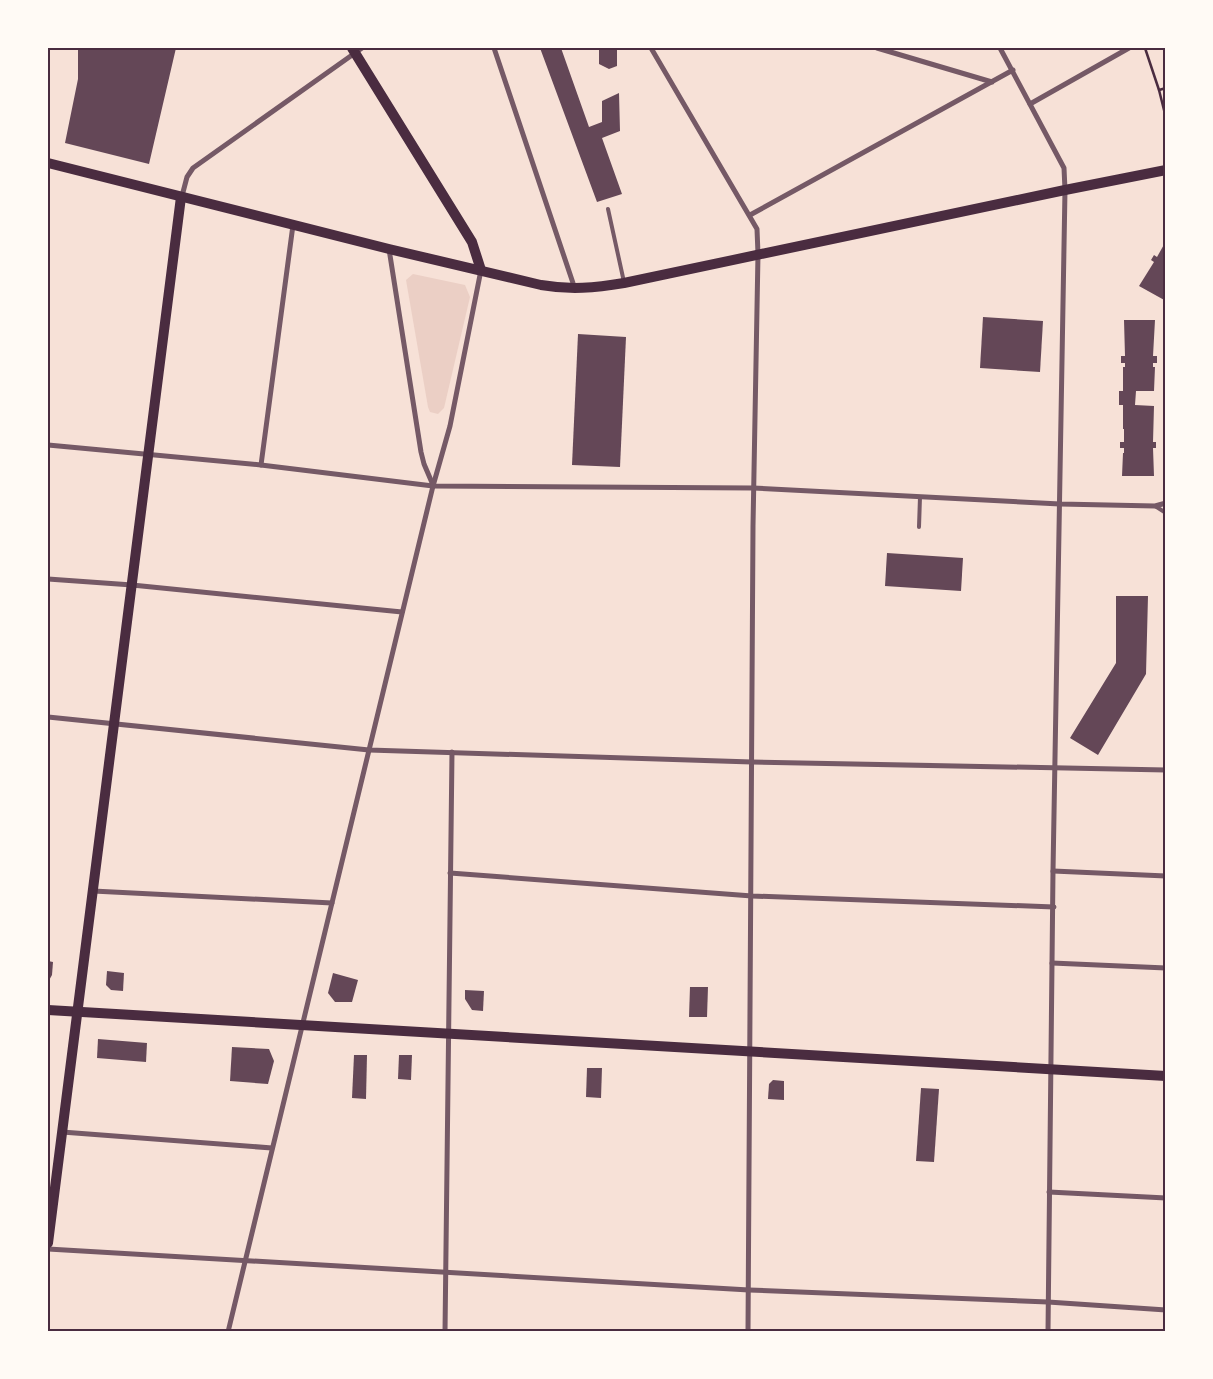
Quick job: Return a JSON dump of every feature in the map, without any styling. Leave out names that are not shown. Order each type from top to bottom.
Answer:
[{"type":"main road","points":[[356,49],[472,242],[481,270]]},
{"type":"main road","points":[[48,163],[389,249],[550,286],[575,289],[593,289],[624,284],[758,254],[1166,170]]},
{"type":"main road","points":[[48,1243],[181,197]]},
{"type":"main road","points":[[48,1010],[1166,1076]]},
{"type":"street","points":[[494,48],[575,289]]},
{"type":"street","points":[[651,48],[757,229],[753,488],[748,1332]]},
{"type":"street","points":[[877,48],[992,82]]},
{"type":"street","points":[[1000,48],[1064,168],[1065,190],[1053,871],[1048,1332]]},
{"type":"street","points":[[1030,104],[1129,48]]},
{"type":"street","points":[[181,197],[187,177],[193,168],[356,49]]},
{"type":"street","points":[[750,215],[1013,70]]},
{"type":"street","points":[[262,465],[293,225]]},
{"type":"street","points":[[389,249],[424,464],[433,486]]},
{"type":"street","points":[[228,1332],[402,612],[450,426],[481,270]]},
{"type":"street","points":[[48,445],[262,465],[433,486],[753,488],[1060,504],[1155,506],[1166,503]]},
{"type":"street","points":[[48,579],[402,612]]},
{"type":"street","points":[[48,717],[369,750],[752,762],[1166,770]]},
{"type":"street","points":[[446,1332],[452,752]]},
{"type":"street","points":[[1053,871],[1166,876]]},
{"type":"street","points":[[450,873],[752,896],[1054,907]]},
{"type":"street","points":[[92,891],[332,903]]},
{"type":"street","points":[[1052,963],[1166,968]]},
{"type":"street","points":[[62,1132],[272,1148]]},
{"type":"street","points":[[1049,1192],[1166,1198]]},
{"type":"street","points":[[48,1249],[244,1262],[749,1290],[1048,1302],[1166,1310]]},
{"type":"lane","points":[[608,209],[624,284]]},
{"type":"lane","points":[[919,527],[920,497]]},
{"type":"lane","points":[[1155,506],[1166,513]]},
{"type":"path","points":[[1145,48],[1166,118]]},
{"type":"path","points":[[1158,90],[1166,88]]},
{"type":"shaded area","points":[[413,274],[465,285],[470,297],[444,408],[438,414],[430,412],[428,407],[406,280]]},
{"type":"building","points":[[78,48],[176,48],[149,164],[65,143],[78,79]]},
{"type":"building","points":[[540,48],[561,48],[589,127],[602,122],[602,101],[619,93],[620,131],[602,138],[622,194],[597,202]]},
{"type":"building","points":[[599,48],[617,48],[617,66],[609,69],[599,64]]},
{"type":"building","points":[[1166,241],[1166,301],[1139,286],[1154,262],[1151,260],[1154,255],[1157,257]]},
{"type":"building","points":[[983,317],[1043,321],[1040,372],[980,368]]},
{"type":"building","points":[[1124,320],[1155,320],[1153,356],[1157,356],[1157,363],[1153,363],[1153,367],[1155,367],[1154,391],[1136,391],[1135,405],[1154,406],[1153,442],[1156,442],[1156,448],[1153,448],[1154,476],[1122,476],[1124,448],[1120,448],[1120,442],[1124,442],[1124,429],[1123,405],[1119,405],[1119,391],[1123,391],[1123,367],[1125,367],[1125,363],[1121,363],[1121,356],[1125,356]]},
{"type":"building","points":[[578,334],[626,337],[620,467],[572,465]]},
{"type":"building","points":[[887,553],[963,558],[961,591],[885,586]]},
{"type":"building","points":[[1116,596],[1148,596],[1146,674],[1098,755],[1070,738],[1116,663]]},
{"type":"building","points":[[48,961],[53,962],[52,975],[48,982]]},
{"type":"building","points":[[107,971],[124,973],[123,991],[111,990],[106,985]]},
{"type":"building","points":[[333,973],[358,980],[352,1002],[335,1002],[328,993]]},
{"type":"building","points":[[690,987],[708,987],[707,1017],[689,1017]]},
{"type":"building","points":[[465,990],[484,991],[483,1011],[472,1010],[465,999]]},
{"type":"building","points":[[98,1039],[147,1043],[146,1062],[97,1058]]},
{"type":"building","points":[[232,1047],[269,1049],[274,1061],[268,1084],[230,1081]]},
{"type":"building","points":[[354,1055],[367,1055],[366,1099],[352,1098]]},
{"type":"building","points":[[399,1055],[412,1055],[411,1080],[398,1079]]},
{"type":"building","points":[[587,1068],[602,1068],[601,1098],[586,1097]]},
{"type":"building","points":[[773,1080],[784,1081],[784,1100],[768,1099],[769,1084]]},
{"type":"building","points":[[921,1088],[939,1089],[934,1162],[916,1161]]}]
